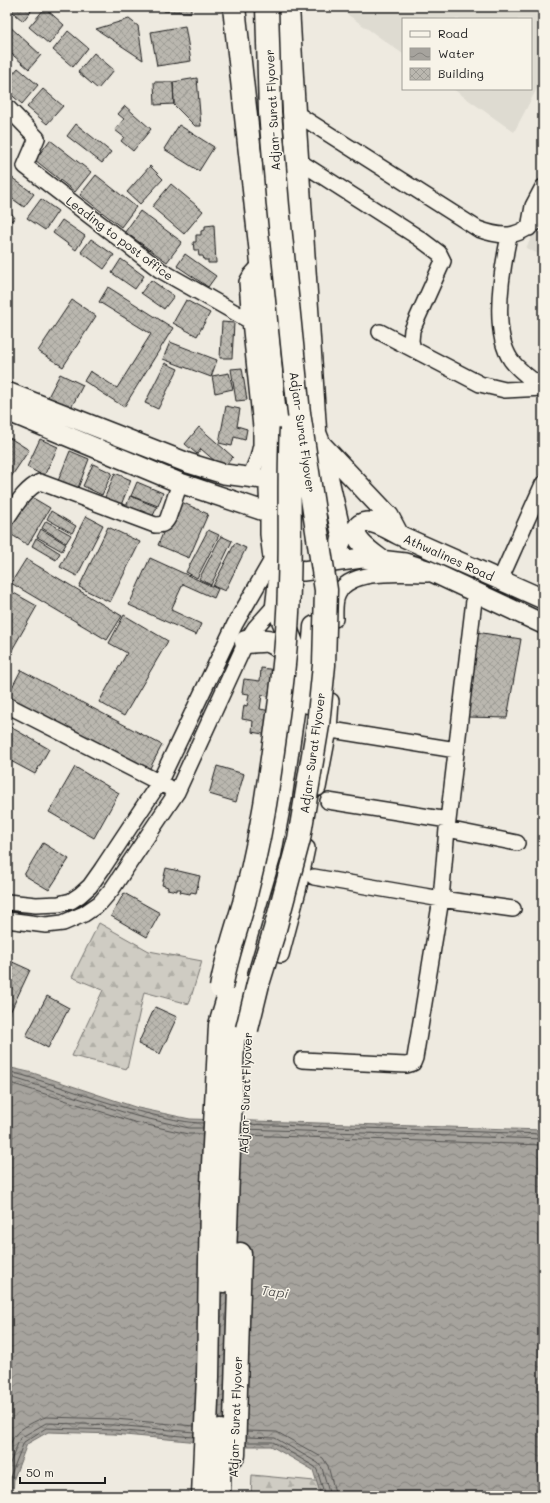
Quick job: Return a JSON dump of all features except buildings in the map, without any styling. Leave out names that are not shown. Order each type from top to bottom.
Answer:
[{"type":"highway","points":[[234,7],[262,263],[276,431]]},
{"type":"highway","name":"Adjan- Surat Flyover","points":[[193,1496],[205,1042],[221,988],[225,965],[244,903],[258,845],[270,774],[282,682],[289,586],[289,457],[292,412],[255,7]]},
{"type":"highway","name":"Adjan- Surat Flyover","points":[[233,1496],[247,1029],[258,984],[275,929],[299,839],[318,725],[324,665],[326,590],[299,413],[272,128],[267,7]]},
{"type":"highway","points":[[288,7],[297,160],[318,436]]},
{"type":"highway","points":[[219,1496],[227,1038],[223,1015],[270,854],[281,795],[295,699],[297,674],[295,651],[277,604],[277,562]]},
{"type":"highway","points":[[203,1496],[208,1377],[210,1205],[227,1038],[234,1030],[289,841],[294,793],[311,689],[317,603],[308,570]]},
{"type":"highway","points":[[246,642],[268,641],[277,646],[292,660],[297,674]]},
{"type":"main road","points":[[7,392],[188,463],[224,474],[270,480]]},
{"type":"main road","points":[[7,412],[180,483],[270,513]]},
{"type":"main road","name":"Athwalines Road","points":[[276,431],[286,416],[307,420],[318,436],[389,516],[399,535],[543,600]]},
{"type":"main road","points":[[276,431],[269,490],[270,534],[277,562],[308,570]]},
{"type":"main road","points":[[318,436],[342,538],[338,554],[333,562]]},
{"type":"main road","points":[[382,560],[366,548],[356,535],[355,530],[364,522],[373,523],[399,535]]},
{"type":"main road","name":"Athwalines Road","points":[[308,570],[318,569],[333,562],[362,558],[405,564],[437,574],[543,624]]},
{"type":"street","name":"Leading to post office","points":[[7,107],[38,138],[25,166],[160,270],[250,321]]},
{"type":"street","points":[[294,112],[478,229],[494,235],[509,236],[537,225],[533,206],[543,187]]},
{"type":"street","points":[[297,160],[419,238],[439,253],[443,261],[412,330],[411,341],[413,349]]},
{"type":"street","points":[[509,236],[500,281],[500,333],[504,347],[515,364],[543,388]]},
{"type":"street","points":[[250,477],[258,458],[261,445],[261,427],[247,282],[262,263]]},
{"type":"street","points":[[380,332],[480,384],[505,390],[543,388]]},
{"type":"street","points":[[7,518],[25,493],[32,486],[40,482],[155,525],[161,525],[165,523],[168,518],[180,483]]},
{"type":"street","points":[[500,580],[543,484]]},
{"type":"street","points":[[7,902],[46,906],[65,902],[80,895],[90,886],[159,783],[235,624],[277,562]]},
{"type":"street","points":[[7,920],[46,925],[63,923],[84,914],[100,903],[112,889],[177,792],[246,642],[255,628],[308,570]]},
{"type":"street","points":[[281,955],[298,891],[329,730],[336,601],[338,594],[344,586],[358,578],[375,574],[437,574]]},
{"type":"street","points":[[302,1060],[406,1065],[413,1063],[415,1058],[440,899],[475,592]]},
{"type":"street","points":[[7,705],[177,792]]},
{"type":"street","points":[[338,731],[456,750]]},
{"type":"street","points":[[328,801],[448,824],[517,843]]},
{"type":"street","points":[[314,877],[440,899],[513,909]]},
{"type":"shaded area","points":[[337,7],[543,7],[543,77],[514,132],[454,90],[532,90],[532,18],[402,18],[402,53]]},
{"type":"shaded area","points":[[543,215],[543,256],[526,248]]},
{"type":"green space","points":[[99,923],[149,951],[202,961],[189,1004],[144,992],[127,1069],[72,1056],[103,990],[72,977]]},
{"type":"green space","points":[[252,1475],[408,1490],[407,1496],[251,1496]]},
{"type":"water","name":"Tapi","points":[[7,1067],[33,1073],[138,1108],[190,1119],[543,1130],[543,1496],[321,1496],[313,1470],[271,1446],[242,1446],[114,1434],[48,1432],[27,1444],[14,1478],[13,1496],[7,1496]]}]
